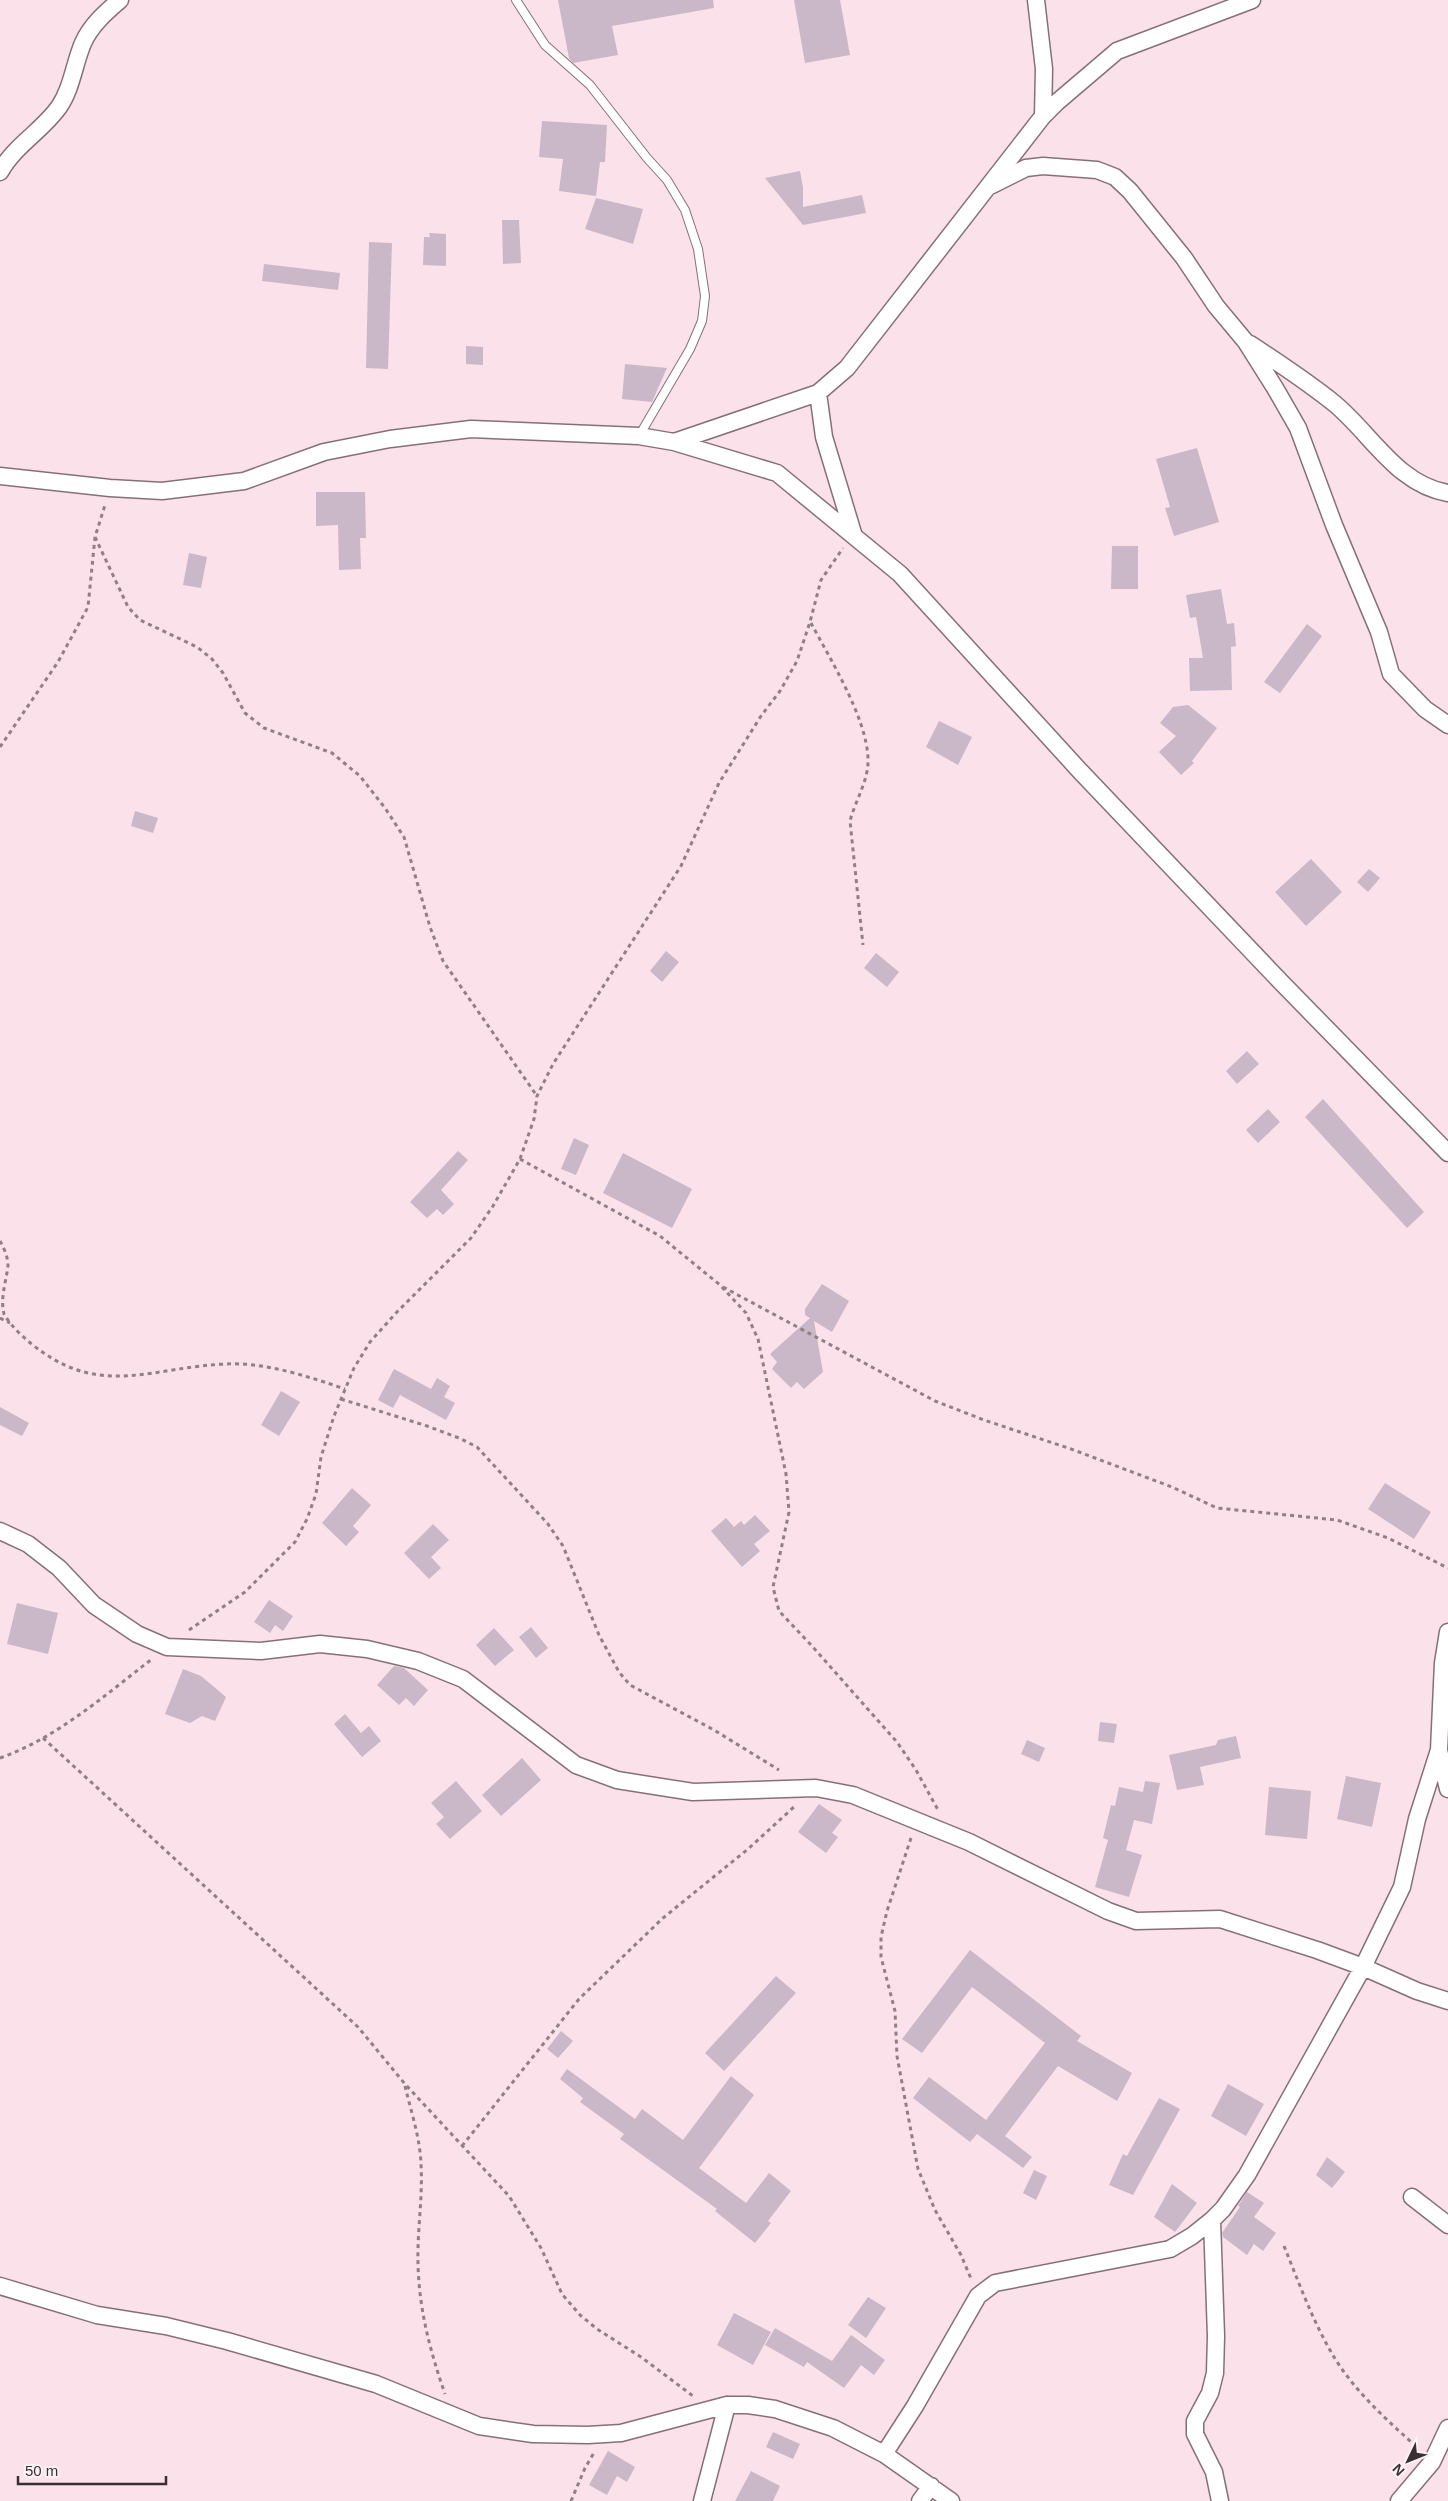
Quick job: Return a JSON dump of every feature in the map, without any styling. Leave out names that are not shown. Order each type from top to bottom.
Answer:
[{"type":"street","points":[[0,172],[9,157],[42,128],[59,107],[67,94],[83,42],[95,24],[120,0]]},
{"type":"street","points":[[1036,0],[1044,69],[1043,116]]},
{"type":"street","points":[[674,442],[818,393],[847,368],[992,185],[1043,116],[1117,51],[1252,0]]},
{"type":"street","points":[[992,185],[1026,168],[1043,166],[1097,170],[1115,177],[1130,191],[1178,251],[1216,306],[1246,342],[1298,428],[1334,525],[1379,632],[1390,674],[1425,709],[1448,725]]},
{"type":"street","points":[[1246,342],[1312,385],[1332,401],[1410,478],[1432,490],[1448,493]]},
{"type":"street","points":[[818,393],[824,437],[853,533]]},
{"type":"street","points":[[0,476],[110,488],[162,491],[244,481],[324,452],[390,439],[471,428],[639,436],[674,442],[777,473],[853,533],[900,574],[1080,771],[1280,981],[1448,1153]]},
{"type":"street","points":[[0,1531],[28,1544],[59,1568],[94,1605],[137,1634],[167,1647],[261,1651],[320,1644],[375,1651],[418,1661],[463,1679],[576,1765],[617,1780],[693,1792],[812,1788],[854,1796],[970,1842],[1108,1910],[1136,1921],[1220,1919],[1258,1930],[1363,1967],[1417,1991],[1448,2001]]},
{"type":"street","points":[[884,2454],[915,2406],[978,2296],[995,2283],[1170,2249],[1192,2236],[1212,2220],[1223,2209],[1247,2175],[1363,1967],[1402,1887],[1417,1818],[1439,1750],[1444,1663],[1448,1632]]},
{"type":"street","points":[[1439,1750],[1448,1789]]},
{"type":"street","points":[[1412,2197],[1448,2225]]},
{"type":"street","points":[[1212,2220],[1216,2336],[1214,2373],[1210,2393],[1195,2421],[1195,2434],[1214,2472],[1220,2501]]},
{"type":"street","points":[[0,2286],[97,2315],[166,2326],[227,2341],[376,2384],[480,2426],[533,2434],[606,2434],[650,2426],[720,2407],[748,2405],[775,2409],[833,2428],[884,2454],[951,2501]]},
{"type":"street","points":[[702,2501],[720,2407]]},
{"type":"street","points":[[1399,2501],[1432,2462],[1448,2428]]},
{"type":"street","points":[[920,2501],[932,2486]]},
{"type":"lane","points":[[516,0],[545,45],[590,85],[647,158],[668,180],[685,210],[698,249],[705,296],[702,321],[690,349],[639,436]]},
{"type":"path","points":[[0,747],[58,662],[88,607],[96,536],[110,488]]},
{"type":"path","points":[[0,1758],[24,1749],[74,1718],[212,1612],[245,1592],[295,1542],[307,1519],[316,1494],[321,1457],[340,1399],[354,1368],[370,1342],[471,1238],[520,1159],[534,1119],[537,1096],[553,1064],[681,866],[719,783],[761,716],[780,691],[797,661],[821,580],[853,533]]},
{"type":"path","points":[[96,536],[128,607],[140,620],[197,647],[224,673],[245,713],[264,728],[332,753],[360,776],[385,808],[404,837],[430,926],[443,961],[537,1096]]},
{"type":"path","points":[[810,622],[837,670],[865,740],[868,759],[866,776],[855,802],[850,821],[863,945]]},
{"type":"path","points":[[520,1159],[660,1236],[720,1285],[746,1313],[758,1339],[786,1474],[788,1512],[773,1587],[779,1611],[897,1742],[916,1770],[941,1815]]},
{"type":"path","points":[[0,1241],[8,1265],[0,1305],[4,1314],[29,1342],[58,1364],[86,1374],[111,1377],[228,1364],[307,1376],[345,1389]]},
{"type":"path","points":[[720,1285],[935,1401],[1172,1486],[1217,1508],[1337,1520],[1388,1538],[1448,1568]]},
{"type":"path","points":[[0,1318],[13,1324]]},
{"type":"path","points":[[340,1399],[427,1426],[477,1447],[548,1524],[563,1546],[599,1635],[619,1672],[630,1685],[714,1730],[812,1788],[748,1849],[663,1918],[579,1999],[462,2146]]},
{"type":"path","points":[[43,1738],[358,2027],[405,2084],[509,2196],[541,2248],[562,2294],[580,2315],[597,2329],[720,2407]]},
{"type":"path","points":[[916,1820],[886,1911],[881,1937],[881,1957],[895,2011],[897,2056],[918,2169],[935,2210],[961,2255],[978,2296]]},
{"type":"path","points":[[405,2084],[421,2162],[422,2208],[418,2263],[423,2315],[429,2350],[452,2416]]},
{"type":"path","points":[[1284,2246],[1316,2322],[1335,2358],[1372,2405],[1432,2462]]},
{"type":"path","points":[[571,2501],[585,2468],[606,2434]]},
{"type":"building","points":[[558,0],[713,0],[714,8],[612,26],[618,55],[573,63],[569,58]]},
{"type":"building","points":[[794,0],[840,0],[850,55],[805,63]]},
{"type":"building","points":[[542,121],[607,125],[605,162],[600,162],[596,196],[559,191],[563,159],[539,157]]},
{"type":"building","points":[[800,171],[803,188],[803,207],[862,195],[866,213],[803,225],[765,178]]},
{"type":"building","points":[[596,198],[643,209],[633,244],[585,229]]},
{"type":"building","points":[[502,220],[519,220],[521,263],[503,264]]},
{"type":"building","points":[[429,233],[446,234],[446,266],[423,265],[424,237],[430,237]]},
{"type":"building","points":[[369,242],[392,243],[388,369],[366,368]]},
{"type":"building","points":[[264,264],[340,273],[338,290],[262,281]]},
{"type":"building","points":[[466,346],[483,347],[483,365],[466,364]]},
{"type":"building","points":[[625,364],[667,368],[652,402],[622,399]]},
{"type":"building","points":[[1197,448],[1219,522],[1174,536],[1165,508],[1170,507],[1156,459]]},
{"type":"building","points":[[316,492],[365,492],[366,538],[360,538],[361,569],[339,570],[338,525],[316,526]]},
{"type":"building","points":[[1112,546],[1138,546],[1138,589],[1111,589]]},
{"type":"building","points":[[189,553],[207,557],[201,588],[183,585]]},
{"type":"building","points":[[1221,589],[1227,624],[1234,623],[1236,646],[1231,647],[1232,690],[1190,691],[1189,658],[1203,658],[1196,617],[1190,618],[1186,595]]},
{"type":"building","points":[[1307,624],[1322,636],[1280,693],[1264,682]]},
{"type":"building","points":[[1188,705],[1217,728],[1192,761],[1194,763],[1181,775],[1159,752],[1176,736],[1160,723],[1173,707]]},
{"type":"building","points":[[939,721],[972,737],[958,765],[926,747]]},
{"type":"building","points":[[135,811],[158,818],[153,833],[131,826]]},
{"type":"building","points":[[1311,859],[1342,892],[1306,926],[1275,892]]},
{"type":"building","points":[[1369,869],[1380,878],[1368,892],[1357,882]]},
{"type":"building","points":[[666,951],[679,962],[662,982],[650,971]]},
{"type":"building","points":[[876,953],[899,972],[887,987],[864,968]]},
{"type":"building","points":[[1247,1051],[1259,1064],[1237,1084],[1226,1071]]},
{"type":"building","points":[[1323,1099],[1424,1212],[1407,1228],[1305,1117]]},
{"type":"building","points":[[1268,1109],[1280,1122],[1258,1143],[1246,1130]]},
{"type":"building","points":[[574,1138],[589,1145],[576,1175],[561,1169]]},
{"type":"building","points":[[458,1151],[468,1160],[441,1190],[454,1204],[443,1215],[437,1209],[427,1218],[410,1202]]},
{"type":"building","points":[[623,1153],[692,1189],[672,1228],[603,1193]]},
{"type":"building","points":[[822,1284],[849,1301],[832,1332],[814,1321],[823,1372],[804,1389],[797,1382],[791,1388],[772,1369],[777,1362],[770,1354],[810,1318],[805,1315],[805,1309]]},
{"type":"building","points":[[394,1369],[431,1389],[437,1378],[450,1386],[444,1397],[455,1403],[446,1420],[400,1395],[393,1408],[378,1400]]},
{"type":"building","points":[[281,1391],[300,1402],[279,1436],[261,1425]]},
{"type":"building","points":[[0,1407],[29,1423],[22,1436],[0,1425]]},
{"type":"building","points":[[1385,1483],[1431,1512],[1414,1539],[1368,1509]]},
{"type":"building","points":[[352,1488],[371,1505],[353,1526],[359,1532],[346,1546],[322,1523]]},
{"type":"building","points":[[755,1515],[770,1531],[754,1544],[760,1551],[742,1567],[711,1531],[726,1518],[734,1527],[741,1521],[744,1525]]},
{"type":"building","points":[[433,1524],[449,1540],[431,1557],[441,1568],[429,1579],[404,1553]]},
{"type":"building","points":[[269,1600],[293,1616],[283,1631],[275,1625],[270,1633],[254,1622]]},
{"type":"building","points":[[17,1603],[58,1613],[48,1654],[7,1644]]},
{"type":"building","points":[[531,1627],[548,1648],[536,1658],[519,1637]]},
{"type":"building","points":[[494,1628],[514,1650],[495,1666],[476,1645]]},
{"type":"building","points":[[394,1666],[404,1668],[428,1690],[414,1706],[406,1698],[399,1705],[377,1685]]},
{"type":"building","points":[[183,1669],[201,1676],[226,1697],[215,1721],[202,1716],[190,1723],[165,1714]]},
{"type":"building","points":[[345,1714],[361,1733],[369,1726],[381,1741],[362,1757],[334,1724]]},
{"type":"building","points":[[1100,1722],[1117,1724],[1114,1743],[1098,1741]]},
{"type":"building","points":[[1236,1736],[1241,1758],[1200,1767],[1204,1785],[1177,1790],[1169,1755],[1216,1745],[1218,1740]]},
{"type":"building","points":[[1027,1740],[1045,1748],[1039,1762],[1021,1754]]},
{"type":"building","points":[[522,1758],[541,1780],[501,1816],[482,1795]]},
{"type":"building","points":[[1346,1776],[1381,1783],[1372,1827],[1337,1819]]},
{"type":"building","points":[[456,1781],[482,1811],[450,1839],[436,1824],[444,1817],[431,1803]]},
{"type":"building","points":[[1145,1781],[1160,1783],[1152,1824],[1134,1820],[1126,1850],[1142,1855],[1129,1897],[1095,1887],[1108,1840],[1103,1838],[1111,1805],[1115,1806],[1119,1787],[1143,1792]]},
{"type":"building","points":[[1269,1787],[1311,1791],[1307,1839],[1265,1835]]},
{"type":"building","points":[[819,1804],[842,1820],[832,1833],[838,1837],[826,1853],[798,1832]]},
{"type":"building","points":[[970,1950],[1081,2036],[1077,2041],[1132,2073],[1117,2101],[1058,2066],[1005,2136],[1032,2157],[1023,2168],[977,2134],[970,2142],[913,2098],[929,2077],[986,2120],[1045,2043],[972,1987],[922,2053],[902,2039]]},
{"type":"building","points":[[776,1976],[796,1993],[724,2071],[705,2053]]},
{"type":"building","points":[[561,2031],[573,2041],[558,2058],[547,2049]]},
{"type":"building","points":[[567,2069],[635,2119],[642,2109],[683,2140],[731,2076],[754,2095],[699,2168],[746,2203],[769,2173],[791,2191],[768,2221],[771,2223],[755,2243],[715,2211],[717,2209],[620,2139],[624,2134],[580,2102],[583,2098],[560,2079]]},
{"type":"building","points":[[1228,2084],[1264,2104],[1246,2136],[1211,2116]]},
{"type":"building","points":[[1159,2098],[1180,2109],[1133,2195],[1109,2185],[1123,2154],[1127,2156]]},
{"type":"building","points":[[1327,2157],[1345,2172],[1332,2188],[1316,2175]]},
{"type":"building","points":[[1034,2170],[1047,2176],[1036,2200],[1023,2193]]},
{"type":"building","points":[[1172,2184],[1197,2203],[1175,2232],[1154,2217]]},
{"type":"building","points":[[1247,2192],[1264,2203],[1254,2217],[1276,2233],[1263,2251],[1254,2244],[1247,2255],[1223,2237],[1222,2233],[1240,2207],[1238,2206]]},
{"type":"building","points":[[868,2297],[886,2308],[866,2338],[848,2325]]},
{"type":"building","points":[[734,2313],[771,2332],[753,2365],[717,2345]]},
{"type":"building","points":[[775,2328],[832,2361],[851,2335],[885,2360],[874,2375],[861,2365],[844,2388],[807,2362],[804,2367],[765,2345]]},
{"type":"building","points":[[773,2432],[800,2444],[793,2459],[766,2447]]},
{"type":"building","points":[[608,2451],[635,2467],[627,2482],[617,2476],[607,2495],[589,2485]]},
{"type":"building","points":[[751,2471],[780,2486],[773,2501],[735,2501]]}]
